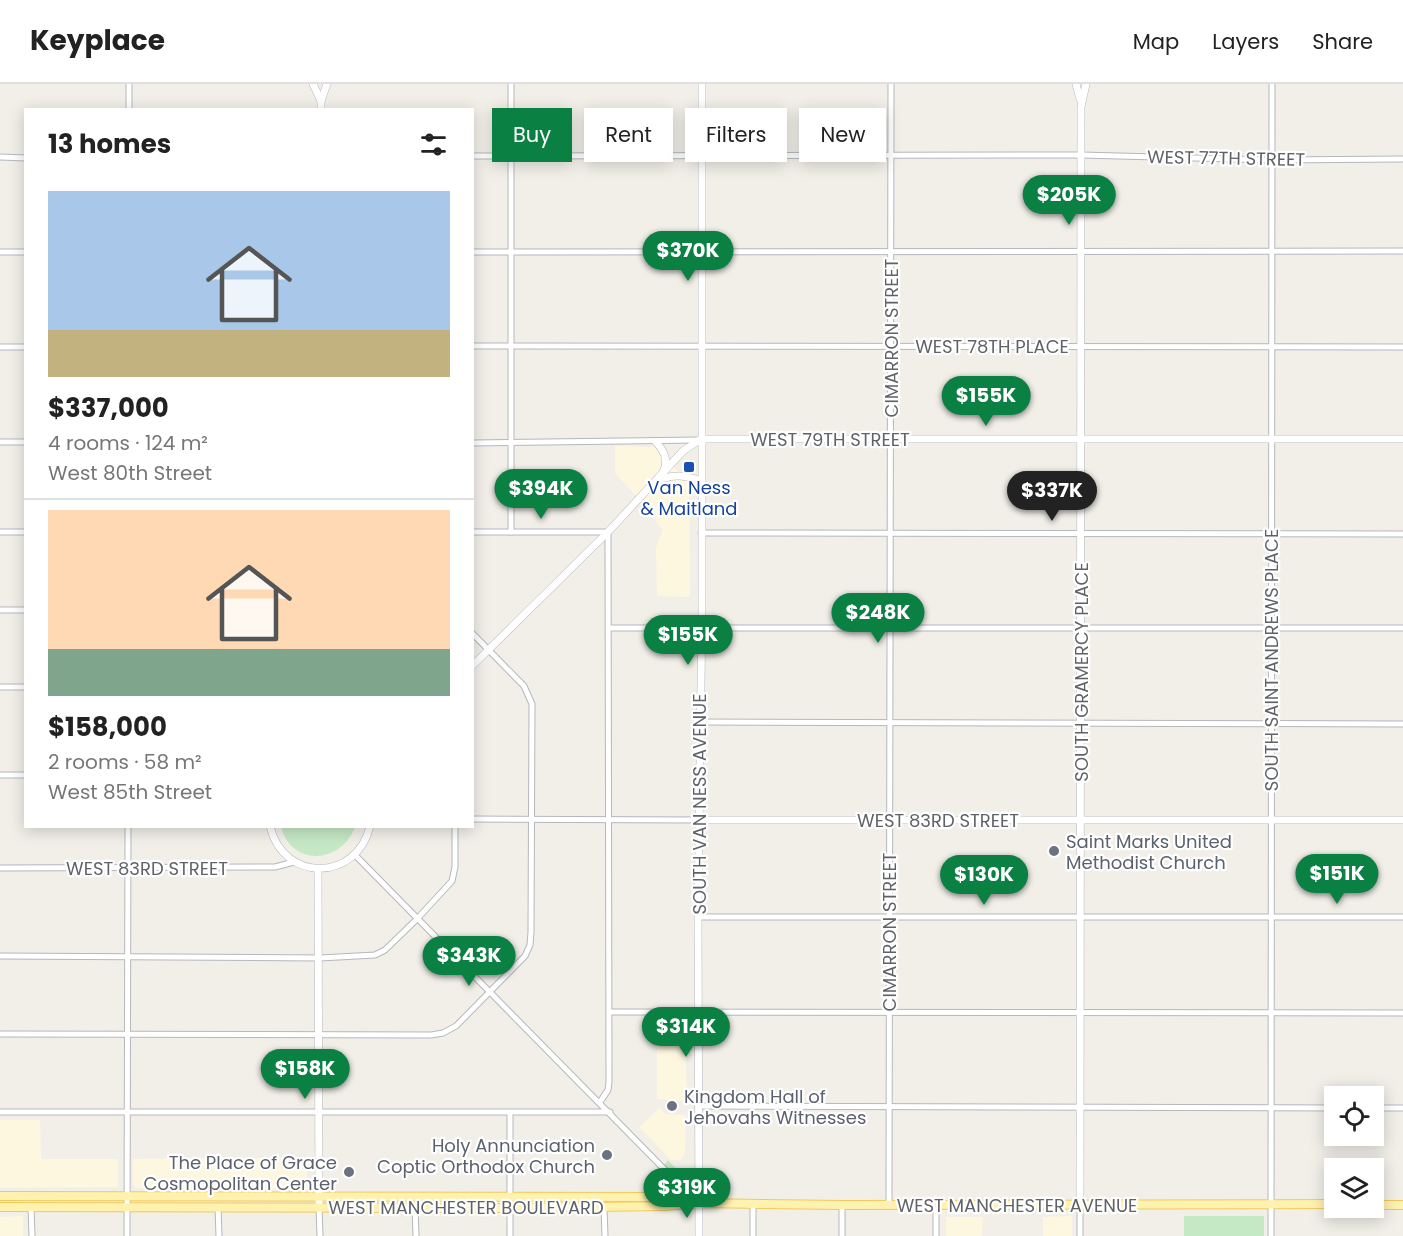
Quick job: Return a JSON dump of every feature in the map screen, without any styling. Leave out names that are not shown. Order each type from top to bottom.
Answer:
[{"type":"main road","name":"WEST MANCHESTER BOULEVARD","points":[[0,1196],[511,1198],[699,1203]]},
{"type":"main road","name":"WEST MANCHESTER BOULEVARD","points":[[0,1207],[510,1208],[604,1207],[665,1202]]},
{"type":"main road","name":"WEST MANCHESTER AVENUE","points":[[699,1203],[1324,1204]]},
{"type":"main road","points":[[1384,1204],[1403,1205]]},
{"type":"street","points":[[129,84],[129,108]]},
{"type":"street","points":[[313,84],[321,101]]},
{"type":"street","points":[[321,108],[327,84]]},
{"type":"street","points":[[511,84],[511,108]]},
{"type":"street","name":"SOUTH VAN NESS AVENUE","points":[[702,84],[702,108]]},
{"type":"street","name":"CIMARRON STREET","points":[[889,1204],[891,84]]},
{"type":"street","name":"SOUTH GRAMERCY PLACE","points":[[1076,84],[1081,107],[1080,1236]]},
{"type":"street","name":"SOUTH GRAMERCY PLACE","points":[[1081,107],[1086,84]]},
{"type":"street","name":"SOUTH SAINT ANDREWS PLACE","points":[[1271,1236],[1272,84]]},
{"type":"street","name":"WEST 77TH STREET","points":[[572,156],[685,155]]},
{"type":"street","name":"WEST 77TH STREET","points":[[787,155],[1081,155],[1271,160],[1403,159]]},
{"type":"street","name":"WEST 77TH STREET","points":[[474,156],[492,156]]},
{"type":"street","points":[[0,157],[24,158]]},
{"type":"street","points":[[511,162],[511,532]]},
{"type":"street","name":"SOUTH VAN NESS AVENUE","points":[[699,1236],[701,162]]},
{"type":"street","points":[[474,252],[1403,251]]},
{"type":"street","points":[[0,252],[24,252]]},
{"type":"street","name":"WEST 78TH PLACE","points":[[474,346],[1403,347]]},
{"type":"street","points":[[0,347],[24,347]]},
{"type":"street","points":[[474,664],[609,532],[683,450],[701,439]]},
{"type":"street","name":"WEST 79TH STREET","points":[[474,443],[656,442],[701,439],[1403,439]]},
{"type":"street","points":[[0,442],[24,442]]},
{"type":"street","points":[[656,442],[666,458],[666,466],[659,478]]},
{"type":"street","points":[[659,478],[676,475],[701,481]]},
{"type":"street","points":[[0,532],[24,532]]},
{"type":"street","points":[[474,532],[609,532]]},
{"type":"street","points":[[600,1102],[608,1090],[609,1082],[609,532]]},
{"type":"street","points":[[701,533],[1403,534]]},
{"type":"street","points":[[0,610],[24,610]]},
{"type":"street","points":[[610,628],[1403,628]]},
{"type":"street","points":[[0,1034],[431,1035],[443,1033],[456,1026],[525,956],[530,945],[532,711],[530,697],[524,686],[474,635]]},
{"type":"street","points":[[0,687],[24,687]]},
{"type":"street","points":[[700,722],[1403,724]]},
{"type":"street","points":[[0,775],[24,775]]},
{"type":"street","name":"WEST 83RD STREET","points":[[474,819],[1403,820]]},
{"type":"street","points":[[127,1236],[128,828]]},
{"type":"street","points":[[271,828],[277,846],[294,862],[318,869],[333,867],[355,855],[367,838],[370,828]]},
{"type":"street","points":[[0,957],[320,958],[375,955],[385,950],[452,881],[455,867],[455,828]]},
{"type":"street","points":[[355,855],[610,1112],[664,1170],[665,1202]]},
{"type":"street","name":"WEST 83RD STREET","points":[[0,868],[275,867],[294,862]]},
{"type":"street","points":[[318,869],[320,1236]]},
{"type":"street","points":[[698,917],[1403,917]]},
{"type":"street","points":[[610,1012],[1403,1013]]},
{"type":"street","points":[[698,1106],[1324,1108]]},
{"type":"street","points":[[1384,1108],[1403,1108]]},
{"type":"street","points":[[0,1112],[610,1112]]},
{"type":"street","points":[[510,1113],[510,1236]]},
{"type":"street","points":[[753,1203],[753,1236]]},
{"type":"street","points":[[842,1204],[842,1236]]},
{"type":"street","points":[[936,1205],[936,1236]]},
{"type":"street","points":[[31,1207],[32,1236]]},
{"type":"street","points":[[218,1207],[219,1236]]},
{"type":"street","points":[[415,1207],[416,1236]]},
{"type":"street","points":[[604,1207],[605,1236]]},
{"type":"shaded area","points":[[615,446],[657,447],[689,484],[690,597],[657,596],[656,548],[663,530],[655,517],[615,473]]},
{"type":"shaded area","points":[[657,1019],[685,1022],[687,1101],[657,1099]]},
{"type":"shaded area","points":[[660,1108],[664,1114],[686,1115],[685,1154],[680,1160],[671,1160],[639,1127]]},
{"type":"shaded area","points":[[0,1120],[40,1120],[41,1159],[118,1159],[118,1187],[0,1188]]},
{"type":"shaded area","points":[[307,1158],[305,1189],[136,1188],[133,1185],[133,1159]]},
{"type":"shaded area","points":[[23,1216],[23,1236],[0,1236],[0,1217]]},
{"type":"shaded area","points":[[1072,1216],[1072,1236],[1043,1236],[1043,1217]]},
{"type":"shaded area","points":[[946,1217],[983,1217],[982,1236],[946,1236]]},
{"type":"green space","points":[[282,828],[354,828],[339,848],[328,854],[317,856],[295,849],[287,840]]},
{"type":"green space","points":[[668,1160],[685,1178],[681,1183],[681,1191],[669,1190],[670,1171],[664,1165]]},
{"type":"green space","points":[[1184,1216],[1264,1216],[1264,1236],[1184,1236]]},
{"type":"place","name":"Van Ness & Maitland","points":[[689,467]]},
{"type":"place","name":"Saint Marks United Methodist Church","points":[[1054,851]]},
{"type":"place","name":"Kingdom Hall of Jehovahs Witnesses","points":[[672,1106]]},
{"type":"place","name":"Holy Annunciation Coptic Orthodox Church","points":[[607,1155]]},
{"type":"place","name":"The Place of Grace Cosmopolitan Center","points":[[349,1172]]}]
